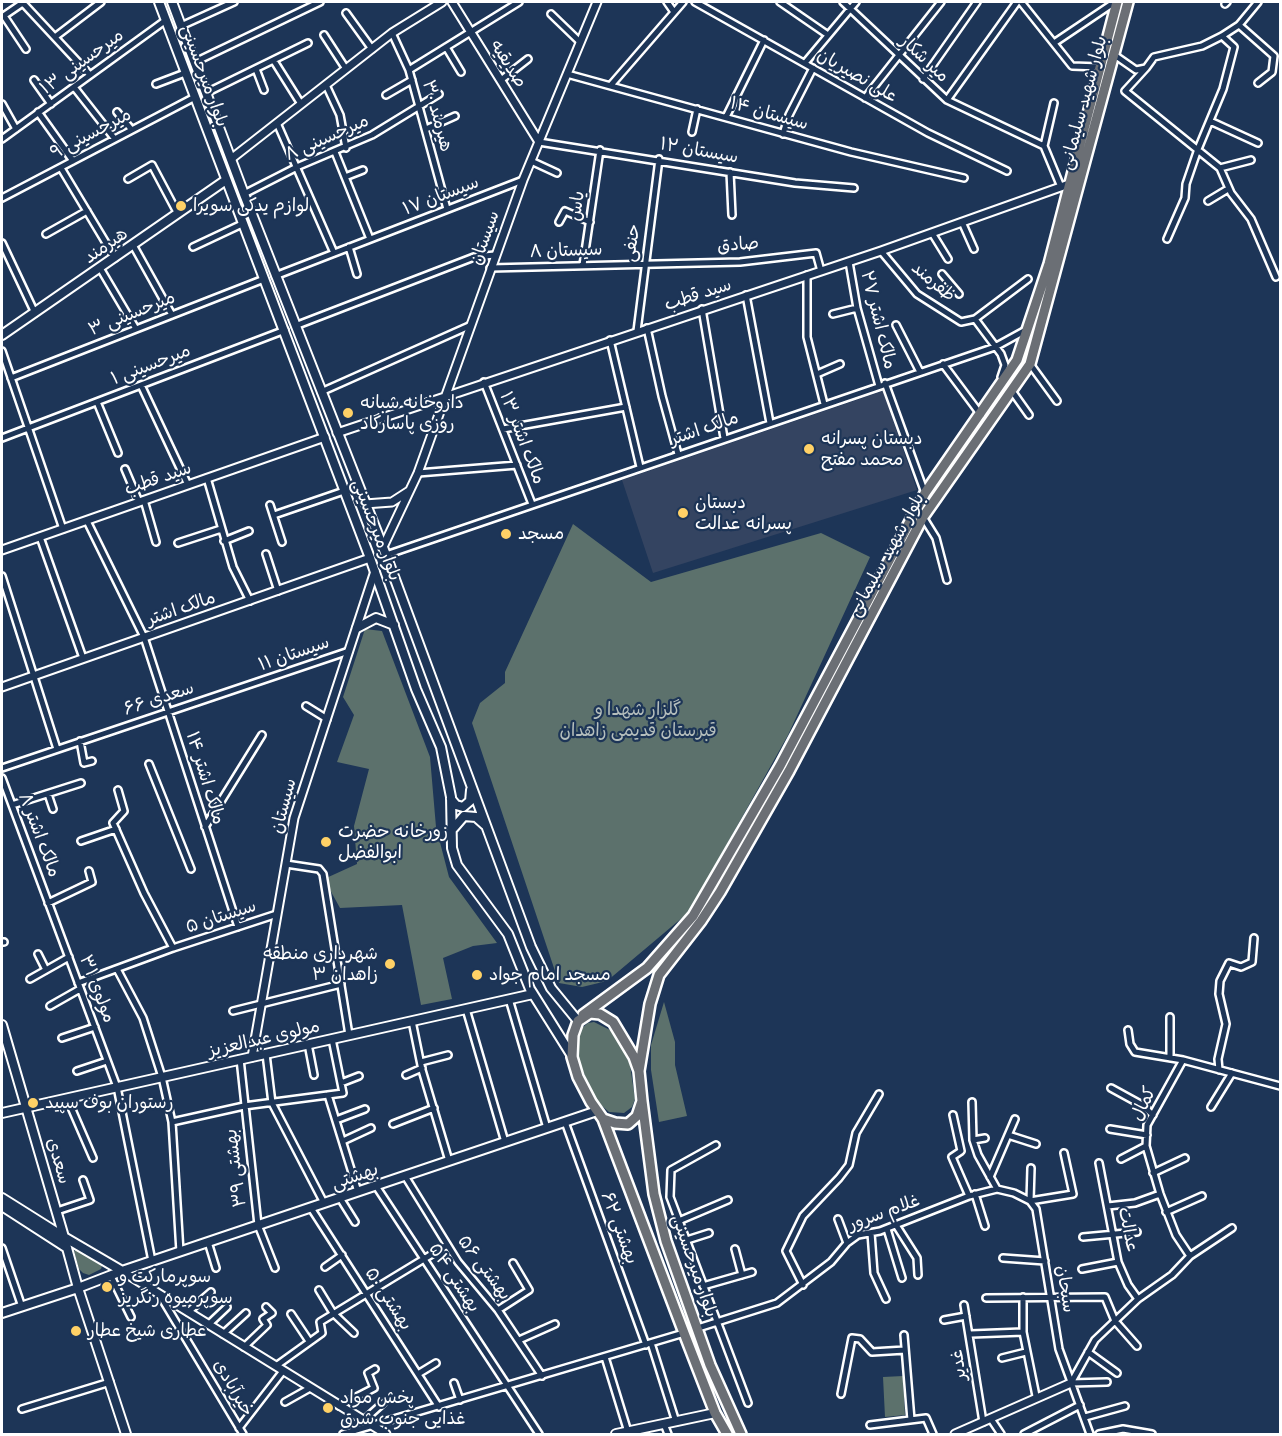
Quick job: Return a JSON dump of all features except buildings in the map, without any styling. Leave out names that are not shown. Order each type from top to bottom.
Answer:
[{"type":"main road","name":"بلوار میرحسینی","points":[[159,2],[441,747],[451,797],[450,833],[457,866],[508,934],[533,994],[572,1057],[582,1085],[600,1115],[684,1333],[716,1413],[727,1434]]},
{"type":"main road","name":"بلوار میرحسینی","points":[[172,2],[275,276],[386,555],[543,975],[581,1018]]},
{"type":"main road","name":"بلوار شهید سلیمانی","points":[[581,1018],[647,968],[693,916],[780,766],[925,494],[1017,360],[1049,264],[1065,185],[1100,68],[1116,2]]},
{"type":"main road","name":"بلوار شهید سلیمانی","points":[[639,1071],[650,1004],[659,975],[701,921],[720,892],[789,771],[923,517],[1030,364],[1128,2]]},
{"type":"main road","points":[[200,112],[212,108]]},
{"type":"main road","name":"هیرمند","points":[[2,335],[226,180]]},
{"type":"main road","points":[[297,363],[309,359]]},
{"type":"main road","points":[[357,628],[376,618],[394,624]]},
{"type":"main road","points":[[451,797],[456,805],[463,807],[470,801],[472,788]]},
{"type":"main road","points":[[450,833],[455,824],[464,816],[476,817],[486,826]]},
{"type":"main road","name":"مولوی عبدالعزیز","points":[[2,1113],[533,994]]},
{"type":"main road","points":[[572,1057],[573,1035],[581,1018],[595,1013],[613,1022],[630,1049],[639,1071]]},
{"type":"main road","name":"سعدی","points":[[2,1025],[78,1288]]},
{"type":"main road","name":"بلوار میرحسینی","points":[[639,1071],[659,1219],[727,1407],[741,1434]]},
{"type":"main road","points":[[600,1115],[615,1123],[628,1124],[637,1116],[642,1101]]},
{"type":"main road","name":"بهشتی","points":[[78,1288],[122,1271],[565,1122],[600,1115]]},
{"type":"main road","points":[[2,1198],[122,1271]]},
{"type":"main road","points":[[2,1206],[67,1248]]},
{"type":"main road","points":[[2,1314],[78,1288],[126,1434]]},
{"type":"main road","points":[[616,1434],[716,1413]]},
{"type":"street","points":[[26,49],[3,16],[24,2],[90,75]]},
{"type":"street","points":[[55,37],[101,2]]},
{"type":"street","points":[[181,26],[234,2]]},
{"type":"street","points":[[195,62],[320,2]]},
{"type":"street","points":[[231,159],[392,33],[442,2]]},
{"type":"street","name":"صدیقیه","points":[[453,2],[540,142]]},
{"type":"street","points":[[409,70],[519,2]]},
{"type":"street","name":"سیستان","points":[[382,547],[418,473],[523,180],[597,2]]},
{"type":"street","points":[[667,2],[674,12]]},
{"type":"street","points":[[611,85],[683,2]]},
{"type":"street","name":"علی نصیریان","points":[[695,2],[865,98],[1007,171]]},
{"type":"street","points":[[780,2],[828,35]]},
{"type":"street","name":"میر شکار","points":[[843,2],[947,100],[1044,146]]},
{"type":"street","points":[[805,63],[856,2]]},
{"type":"street","points":[[865,98],[941,2]]},
{"type":"street","points":[[923,79],[977,2]]},
{"type":"street","points":[[947,100],[1019,2],[1072,66],[1100,68]]},
{"type":"street","points":[[1054,43],[1116,2]]},
{"type":"street","points":[[1258,2],[1239,25],[1222,36],[1202,46],[1154,57],[1125,91],[1220,168],[1228,189],[1251,219],[1276,277]]},
{"type":"street","points":[[346,13],[372,49]]},
{"type":"street","points":[[551,15],[580,42]]},
{"type":"street","name":"میرحسینی ۱۳","points":[[2,139],[166,20]]},
{"type":"street","points":[[1239,25],[1274,56],[1272,72],[1258,83]]},
{"type":"street","name":"هیرمند ۳۰","points":[[392,33],[409,70],[447,209]]},
{"type":"street","points":[[324,35],[346,69]]},
{"type":"street","points":[[1167,239],[1185,198],[1186,184],[1198,149],[1223,89],[1234,47],[1222,36]]},
{"type":"street","points":[[726,117],[764,40]]},
{"type":"street","points":[[206,93],[308,43]]},
{"type":"street","points":[[446,47],[461,72]]},
{"type":"street","points":[[1113,54],[1136,70],[1146,68]]},
{"type":"street","points":[[501,80],[528,59]]},
{"type":"street","points":[[274,61],[301,104]]},
{"type":"street","points":[[783,134],[789,115],[813,68]]},
{"type":"street","points":[[256,69],[264,90]]},
{"type":"street","points":[[156,84],[185,73]]},
{"type":"street","name":"سیستان ۱۴","points":[[567,74],[783,134],[964,178]]},
{"type":"street","points":[[34,80],[51,104]]},
{"type":"street","points":[[386,95],[412,80]]},
{"type":"street","points":[[326,85],[340,115],[346,148]]},
{"type":"street","points":[[74,87],[114,138]]},
{"type":"street","name":"میرحسینی ۸","points":[[244,194],[298,166],[346,148],[372,135],[419,104],[439,94]]},
{"type":"street","name":"میرحسینی ۹","points":[[2,198],[131,129],[195,98]]},
{"type":"street","points":[[1054,103],[1044,146],[1065,185]]},
{"type":"street","points":[[2,104],[15,129]]},
{"type":"street","points":[[692,132],[697,109]]},
{"type":"street","points":[[38,112],[73,161]]},
{"type":"street","points":[[117,112],[131,129]]},
{"type":"street","points":[[426,129],[455,116]]},
{"type":"street","points":[[1210,121],[1258,142]]},
{"type":"street","points":[[278,123],[334,253]]},
{"type":"street","name":"سیستان ۱۲","points":[[540,142],[659,159],[795,183],[854,188]]},
{"type":"street","name":"یاس","points":[[583,265],[600,150]]},
{"type":"street","points":[[335,152],[370,239]]},
{"type":"street","name":"حنفی","points":[[637,331],[659,159]]},
{"type":"street","points":[[1220,168],[1251,160]]},
{"type":"street","points":[[531,161],[557,173]]},
{"type":"street","points":[[128,179],[152,165],[178,214]]},
{"type":"street","points":[[61,168],[115,258]]},
{"type":"street","points":[[345,177],[363,170]]},
{"type":"street","points":[[730,172],[732,214]]},
{"type":"street","name":"سیستان ۱۷","points":[[275,276],[523,180]]},
{"type":"street","name":"سید قطب","points":[[337,433],[702,309],[849,262],[1065,185]]},
{"type":"street","points":[[1209,201],[1228,189]]},
{"type":"street","points":[[46,234],[87,211]]},
{"type":"street","points":[[559,222],[565,211],[590,222]]},
{"type":"street","points":[[962,222],[974,249]]},
{"type":"street","points":[[193,248],[242,224]]},
{"type":"street","points":[[932,233],[948,258]]},
{"type":"street","points":[[2,243],[35,313]]},
{"type":"street","points":[[134,245],[172,315]]},
{"type":"street","points":[[349,247],[357,274]]},
{"type":"street","name":"ظفرمند","points":[[881,251],[917,294],[961,322],[975,319]]},
{"type":"street","name":"صادق","points":[[644,264],[740,262],[816,253],[821,271]]},
{"type":"street","points":[[295,326],[474,257],[495,255]]},
{"type":"street","name":"مالک اشتر ۲۷","points":[[849,262],[857,308],[879,386]]},
{"type":"street","name":"سیستان ۸","points":[[490,268],[644,264]]},
{"type":"street","points":[[100,268],[136,329]]},
{"type":"street","points":[[942,274],[959,294]]},
{"type":"street","points":[[807,275],[807,337],[824,404]]},
{"type":"street","name":"میرحسینی ۳","points":[[11,378],[264,279]]},
{"type":"street","points":[[991,401],[1005,365],[975,319],[1028,279]]},
{"type":"street","points":[[746,295],[770,423]]},
{"type":"street","points":[[833,314],[857,308]]},
{"type":"street","points":[[702,309],[724,438]]},
{"type":"street","points":[[896,325],[920,372]]},
{"type":"street","points":[[321,392],[469,326]]},
{"type":"street","name":"مالک اشتر","points":[[386,555],[995,347],[1015,338],[1029,327]]},
{"type":"street","points":[[647,328],[678,454]]},
{"type":"street","name":"میرحسینی ۱","points":[[2,438],[285,330]]},
{"type":"street","points":[[610,340],[640,467]]},
{"type":"street","points":[[2,351],[63,529]]},
{"type":"street","points":[[817,374],[840,364]]},
{"type":"street","points":[[943,364],[981,415]]},
{"type":"street","points":[[1030,364],[1057,401]]},
{"type":"street","name":"مالک اشتر ۱۳","points":[[484,382],[532,504]]},
{"type":"street","points":[[885,383],[925,494]]},
{"type":"street","points":[[141,385],[188,485]]},
{"type":"street","points":[[1012,391],[1029,415]]},
{"type":"street","points":[[97,402],[118,453]]},
{"type":"street","points":[[502,429],[626,407]]},
{"type":"street","name":"سید قطب","points":[[2,548],[63,529],[324,437]]},
{"type":"street","points":[[418,473],[517,465]]},
{"type":"street","points":[[125,469],[141,501],[156,542]]},
{"type":"street","points":[[207,478],[233,567],[250,601]]},
{"type":"street","points":[[365,504],[392,502],[410,489]]},
{"type":"street","points":[[273,515],[344,491]]},
{"type":"street","points":[[270,505],[282,542]]},
{"type":"street","points":[[923,517],[936,538],[947,580]]},
{"type":"street","name":"مالک اشتر ۱۴","points":[[87,520],[144,637],[238,927]]},
{"type":"street","points":[[178,543],[221,529]]},
{"type":"street","points":[[224,540],[249,531]]},
{"type":"street","points":[[39,537],[83,658]]},
{"type":"street","points":[[266,554],[278,591]]},
{"type":"street","name":"مالک اشتر","points":[[2,687],[370,558]]},
{"type":"street","name":"سیستان","points":[[252,1057],[294,818],[375,572]]},
{"type":"street","points":[[2,576],[57,749]]},
{"type":"street","name":"سیستان ۱۱","points":[[248,686],[349,651]]},
{"type":"street","name":"سعدی ۶۶","points":[[2,768],[248,686]]},
{"type":"street","points":[[306,706],[327,719]]},
{"type":"street","points":[[205,827],[262,735]]},
{"type":"street","points":[[80,741],[84,763],[92,761]]},
{"type":"street","points":[[149,764],[191,869]]},
{"type":"street","name":"مالک اشتر ۸","points":[[2,778],[48,903]]},
{"type":"street","points":[[12,806],[81,783]]},
{"type":"street","points":[[118,790],[124,811],[113,823],[173,948]]},
{"type":"street","points":[[48,794],[53,808]]},
{"type":"street","points":[[81,841],[116,829]]},
{"type":"street","points":[[286,864],[319,869],[323,874],[350,1035]]},
{"type":"street","points":[[48,903],[92,882],[89,871]]},
{"type":"street","name":"مولوی ۳۱","points":[[48,903],[117,1087],[152,1261]]},
{"type":"street","name":"سیستان ۵","points":[[50,1006],[79,986],[117,969],[277,914]]},
{"type":"street","points":[[1219,1070],[1218,1059],[1226,1024],[1219,994],[1220,981],[1229,963],[1241,967],[1252,962],[1254,938]]},
{"type":"street","points":[[38,954],[46,969]]},
{"type":"street","points":[[30,979],[69,957]]},
{"type":"street","points":[[117,969],[143,1018],[162,1077],[172,1122],[180,1252]]},
{"type":"street","points":[[233,1011],[341,984]]},
{"type":"street","points":[[509,999],[547,1128]]},
{"type":"street","points":[[466,1009],[505,1142]]},
{"type":"street","points":[[1170,1017],[1170,1058]]},
{"type":"street","points":[[412,1021],[421,1065],[448,1161]]},
{"type":"street","points":[[62,1038],[95,1027]]},
{"type":"street","points":[[1128,1030],[1130,1044],[1135,1052],[1183,1060],[1281,1086]]},
{"type":"street","points":[[172,1122],[244,1106],[343,1093],[332,1039]]},
{"type":"street","points":[[308,1044],[314,1075]]},
{"type":"street","points":[[266,1054],[272,1103],[324,1203]]},
{"type":"street","points":[[406,1075],[421,1065],[448,1055]]},
{"type":"street","name":"بهشتی ۳۹","points":[[240,1059],[258,1225],[275,1268]]},
{"type":"street","name":"کمال","points":[[1183,1060],[1148,1125],[1146,1146],[1166,1212],[1190,1256]]},
{"type":"street","points":[[77,1071],[107,1061]]},
{"type":"street","points":[[1210,1107],[1232,1074]]},
{"type":"street","points":[[341,1083],[359,1076]]},
{"type":"street","points":[[1111,1088],[1142,1105],[1153,1115]]},
{"type":"street","points":[[803,1285],[786,1251],[803,1216],[849,1165],[856,1133],[879,1094]]},
{"type":"street","points":[[328,1095],[358,1192]]},
{"type":"street","points":[[67,1098],[93,1158]]},
{"type":"street","points":[[972,1102],[973,1140],[997,1189],[1014,1193],[1030,1201],[1073,1194],[1064,1153]]},
{"type":"street","points":[[393,1124],[434,1108]]},
{"type":"street","points":[[336,1120],[365,1109]]},
{"type":"street","points":[[953,1115],[961,1151],[952,1157],[985,1226]]},
{"type":"street","points":[[990,1177],[1015,1119]]},
{"type":"street","name":"بهشتی ۶۲","points":[[565,1122],[676,1422]]},
{"type":"street","points":[[343,1141],[371,1128]]},
{"type":"street","points":[[1110,1129],[1119,1128],[1147,1135]]},
{"type":"street","points":[[1008,1135],[1036,1143]]},
{"type":"street","points":[[973,1140],[985,1138]]},
{"type":"street","points":[[716,1145],[671,1170],[670,1197],[681,1220],[716,1322],[748,1403]]},
{"type":"street","points":[[1121,1159],[1146,1146]]},
{"type":"street","points":[[1153,1173],[1185,1158]]},
{"type":"street","name":"عدالت","points":[[1099,1162],[1118,1262],[1128,1285],[1138,1299]]},
{"type":"street","points":[[1030,1201],[1031,1168]]},
{"type":"street","name":"بهشتی ۵۶","points":[[405,1176],[458,1262],[498,1310],[542,1376]]},
{"type":"street","points":[[57,1211],[90,1200],[83,1180]]},
{"type":"street","name":"بهشتی ۵۴","points":[[376,1186],[538,1434]]},
{"type":"street","name":"غلام سرور","points":[[698,1328],[777,1303],[831,1262],[846,1243],[858,1235],[887,1228],[972,1195],[997,1189]]},
{"type":"street","points":[[1108,1206],[1136,1203],[1160,1194]]},
{"type":"street","points":[[1166,1212],[1202,1196]]},
{"type":"street","points":[[340,1198],[355,1222]]},
{"type":"street","points":[[681,1220],[728,1200]]},
{"type":"street","name":"سبحان","points":[[1030,1201],[1036,1209],[1059,1349],[1090,1434]]},
{"type":"street","name":"بهشتی ۵۰","points":[[311,1208],[439,1407]]},
{"type":"street","points":[[838,1220],[846,1243]]},
{"type":"street","points":[[896,1225],[917,1258],[918,1275]]},
{"type":"street","points":[[887,1228],[902,1278]]},
{"type":"street","points":[[1071,1383],[1095,1340],[1114,1321],[1138,1299],[1172,1275],[1190,1256],[1232,1228]]},
{"type":"street","points":[[1083,1237],[1137,1232]]},
{"type":"street","points":[[687,1239],[709,1233]]},
{"type":"street","points":[[871,1233],[874,1273],[886,1299]]},
{"type":"street","points":[[208,1242],[216,1268]]},
{"type":"street","points":[[276,1366],[322,1333],[320,1322],[447,1245]]},
{"type":"street","points":[[2,1248],[22,1306]]},
{"type":"street","points":[[735,1249],[742,1275]]},
{"type":"street","points":[[325,1267],[342,1256]]},
{"type":"street","points":[[1003,1258],[1045,1261]]},
{"type":"street","points":[[1082,1269],[1118,1262]]},
{"type":"street","points":[[498,1310],[530,1290],[513,1263]]},
{"type":"street","points":[[122,1271],[386,1434]]},
{"type":"street","points":[[703,1286],[752,1272]]},
{"type":"street","points":[[111,1276],[131,1317]]},
{"type":"street","points":[[319,1290],[333,1313],[354,1333]]},
{"type":"street","points":[[188,1312],[211,1292]]},
{"type":"street","name":"خیرآبادی","points":[[161,1295],[243,1434]]},
{"type":"street","points":[[1023,1297],[1023,1332],[1036,1396]]},
{"type":"street","points":[[986,1298],[1105,1297],[1114,1321],[1137,1346]]},
{"type":"street","name":"غدیر","points":[[964,1305],[971,1334],[982,1422]]},
{"type":"street","points":[[208,1324],[227,1307]]},
{"type":"street","points":[[244,1347],[267,1325],[263,1319],[272,1313],[266,1307]]},
{"type":"street","points":[[223,1334],[246,1313]]},
{"type":"street","points":[[291,1314],[309,1341]]},
{"type":"street","points":[[944,1320],[966,1316]]},
{"type":"street","points":[[519,1340],[555,1324]]},
{"type":"street","points":[[971,1334],[1023,1332]]},
{"type":"street","points":[[343,1434],[684,1333]]},
{"type":"street","points":[[903,1335],[911,1420]]},
{"type":"street","points":[[841,1394],[852,1338],[860,1339],[872,1352],[905,1350]]},
{"type":"street","points":[[1002,1358],[1026,1352]]},
{"type":"street","points":[[1088,1352],[1117,1373]]},
{"type":"street","points":[[605,1357],[628,1432]]},
{"type":"street","points":[[418,1374],[436,1364]]},
{"type":"street","points":[[339,1406],[374,1388],[368,1373],[375,1370]]},
{"type":"street","points":[[239,1428],[283,1371]]},
{"type":"street","points":[[22,1409],[110,1382]]},
{"type":"street","points":[[955,1434],[1036,1396],[1071,1383],[1107,1382]]},
{"type":"street","points":[[454,1383],[460,1400]]},
{"type":"street","points":[[285,1402],[310,1388]]},
{"type":"street","points":[[363,1421],[383,1403]]},
{"type":"street","points":[[1024,1434],[1080,1405]]},
{"type":"street","points":[[1085,1417],[1125,1406]]},
{"type":"street","points":[[870,1425],[926,1418],[933,1434]]},
{"type":"street","points":[[991,1419],[1001,1434]]},
{"type":"street","points":[[664,1424],[668,1434]]},
{"type":"street","points":[[1099,1434],[1123,1429],[1152,1434]]},
{"type":"shaded area","points":[[883,391],[917,490],[653,573],[622,480]]},
{"type":"green space","name":"گلزار شهدا و قبرستان قدیمی زاهدان","points":[[573,524],[651,582],[821,533],[870,557],[788,735],[689,912],[607,981],[582,987],[559,983],[472,723],[480,703],[505,683],[505,672]]},
{"type":"green space","points":[[365,629],[382,631],[430,757],[436,827],[449,877],[497,943],[473,946],[443,958],[452,999],[421,1005],[402,905],[340,908],[324,879],[357,864],[354,826],[369,769],[337,762],[354,715],[343,697]]},
{"type":"green space","points":[[664,1002],[675,1042],[675,1065],[687,1116],[659,1122],[651,1070],[651,1045]]},
{"type":"green space","points":[[594,1022],[610,1030],[624,1050],[630,1065],[635,1099],[632,1107],[624,1113],[609,1112],[601,1105],[593,1095],[579,1061],[579,1038],[582,1028]]},
{"type":"green space","points":[[77,1249],[102,1266],[101,1269],[89,1275],[83,1273],[79,1269],[74,1251]]},
{"type":"green space","points":[[903,1376],[905,1415],[885,1417],[883,1377]]},
{"type":"place","name":"لوازم یدکی سویرا","points":[[181,206]]},
{"type":"place","name":"داروخانه شبانه روزی پاسارگاد","points":[[348,413]]},
{"type":"place","name":"دبستان پسرانه محمد مفتح","points":[[809,449]]},
{"type":"place","name":"دبستان پسرانه عدالت","points":[[683,513]]},
{"type":"place","name":"مسجد","points":[[506,534]]},
{"type":"place","name":"زورخانه حضرت ابوالفضل","points":[[326,842]]},
{"type":"place","name":"شهرداری منطقه ۳ زاهدان","points":[[390,964]]},
{"type":"place","name":"مسجد امام جواد","points":[[477,975]]},
{"type":"place","name":"رستوران بوف سپید","points":[[33,1103]]},
{"type":"place","name":"سوپرمارکت و سوپرمیوه رنگریز","points":[[107,1287]]},
{"type":"place","name":"عطاری شیخ عطار","points":[[76,1331]]},
{"type":"place","name":"پخش مواد غذایی جنوب شرق","points":[[328,1408]]}]
